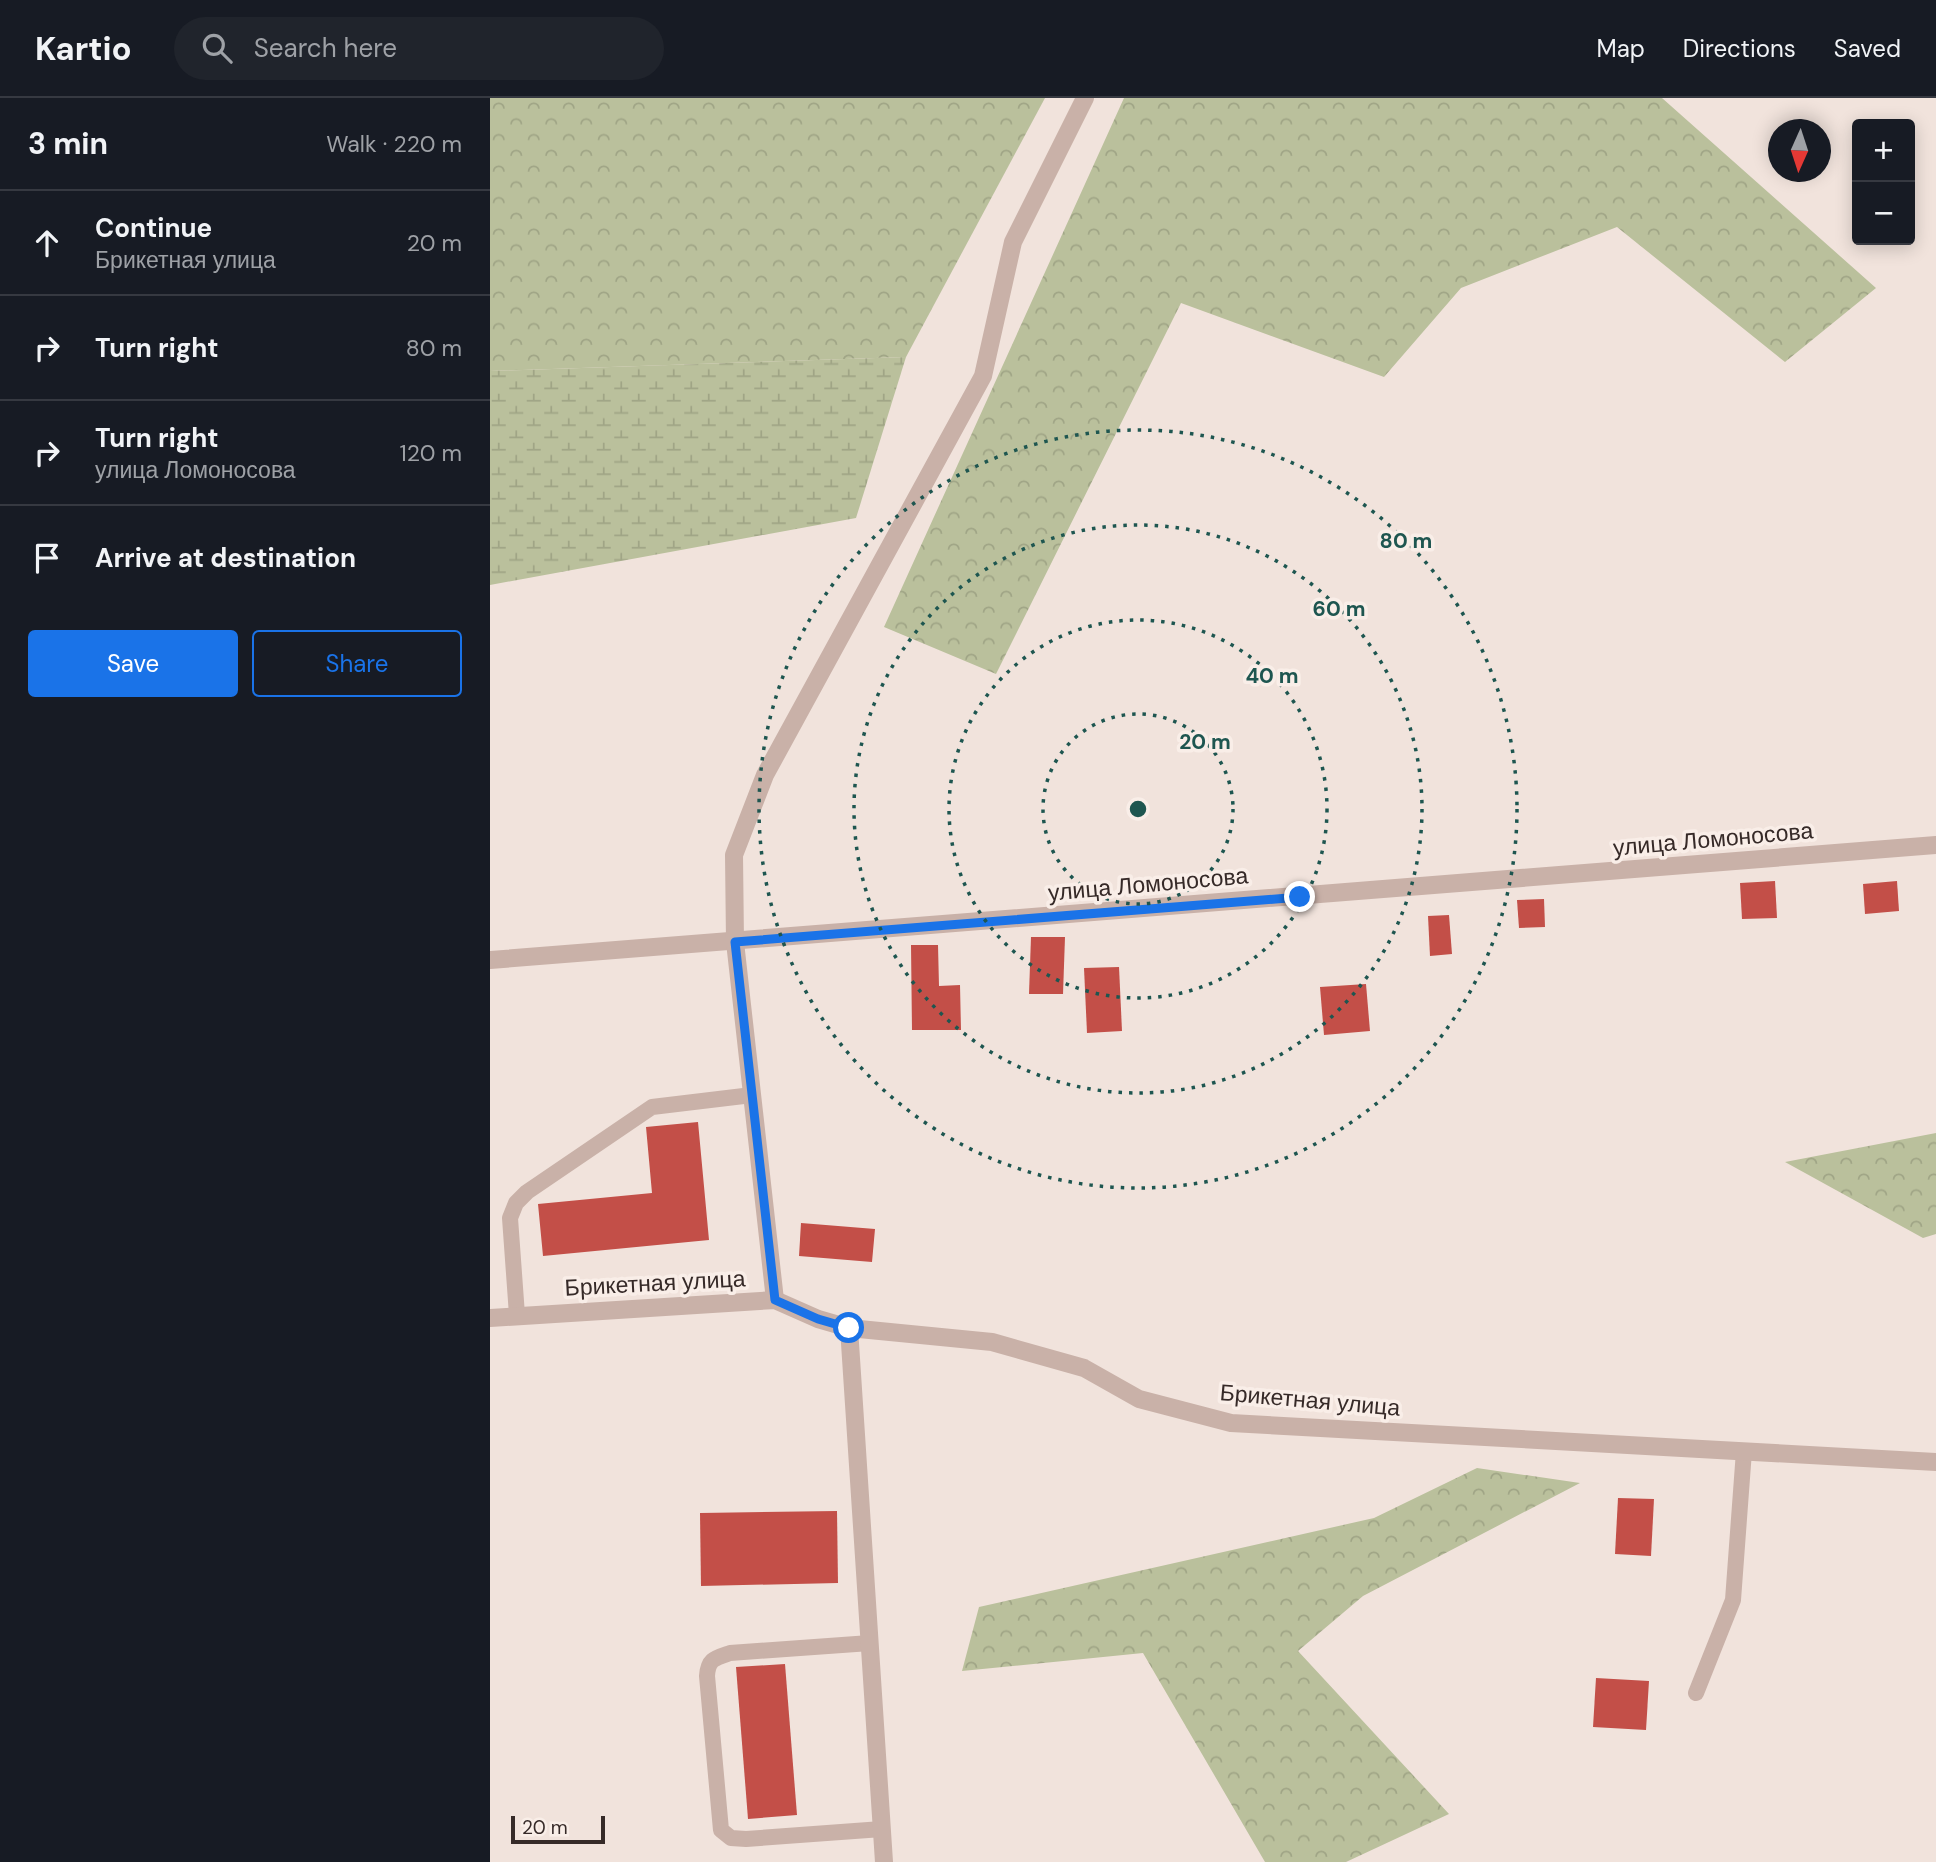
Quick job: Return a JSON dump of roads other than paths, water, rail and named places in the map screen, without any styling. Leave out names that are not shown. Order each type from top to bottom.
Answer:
[{"type":"street","points":[[775,1300],[735,942],[734,855],[765,775],[983,376],[1013,242],[1085,98]]},
{"type":"street","name":"улица Ломоносова","points":[[490,960],[1936,845]]},
{"type":"street","name":"Брикетная улица","points":[[490,1318],[775,1300],[818,1319],[849,1328],[992,1342],[1084,1368],[1139,1399],[1231,1423],[1936,1462]]},
{"type":"street","points":[[849,1328],[884,1862]]},
{"type":"lane","points":[[517,1315],[510,1218],[516,1203],[527,1192],[652,1107],[752,1095]]},
{"type":"lane","points":[[1696,1693],[1733,1600],[1744,1451]]},
{"type":"lane","points":[[870,1643],[730,1653],[714,1658],[708,1664],[707,1676],[721,1830],[731,1838],[746,1839],[882,1829]]}]
